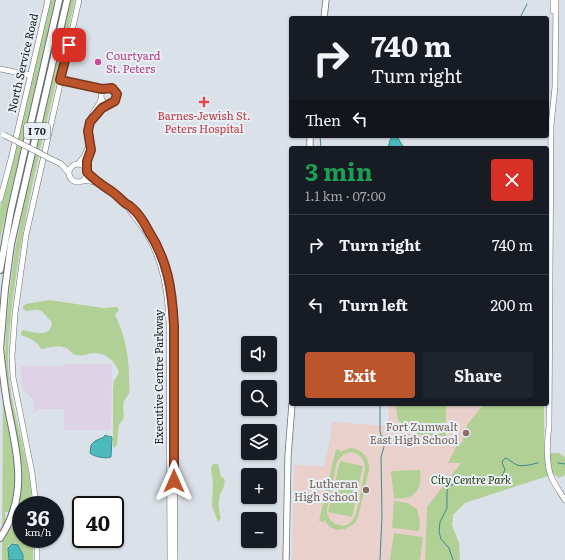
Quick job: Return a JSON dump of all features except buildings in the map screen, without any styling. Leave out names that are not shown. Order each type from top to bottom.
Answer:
[{"type":"highway","name":"I 70","points":[[0,270],[11,210],[59,0]]},
{"type":"highway","name":"I 70","points":[[0,349],[5,289],[12,244],[67,0]]},
{"type":"highway","points":[[0,349],[20,476],[18,493],[12,517],[0,538]]},
{"type":"main road","points":[[324,16],[326,0]]},
{"type":"main road","points":[[286,560],[288,456],[292,406]]},
{"type":"street","name":"North Service Road","points":[[0,200],[48,0]]},
{"type":"street","points":[[35,496],[32,473],[13,377],[12,344],[26,235],[79,0]]},
{"type":"street","points":[[549,122],[552,87],[553,0]]},
{"type":"street","points":[[556,0],[556,87],[551,125],[550,426],[548,433],[548,465],[550,474],[565,500]]},
{"type":"street","points":[[0,69],[30,75]]},
{"type":"street","points":[[60,80],[90,87],[95,86],[105,89],[112,88],[117,94],[115,101],[108,104],[91,120]]},
{"type":"street","points":[[90,87],[101,96],[104,102],[108,104]]},
{"type":"street","points":[[2,134],[61,164],[74,181],[83,181],[86,177],[87,161],[91,150],[88,131],[91,116],[97,108],[105,89]]},
{"type":"street","points":[[70,174],[71,168],[84,157],[90,143]]},
{"type":"street","points":[[61,164],[76,164],[84,166],[87,170]]},
{"type":"street","name":"Executive Centre Parkway","points":[[87,170],[98,183]]},
{"type":"street","name":"Executive Centre Parkway","points":[[83,181],[88,180],[98,183],[126,204],[131,206],[157,244],[167,268],[172,292],[174,326],[175,560]]},
{"type":"street","name":"Executive Centre Parkway","points":[[126,204],[152,244],[162,267],[167,290],[169,323],[170,560]]},
{"type":"street","points":[[547,406],[546,426],[548,433]]},
{"type":"street","points":[[36,548],[37,560]]},
{"type":"shaded area","points":[[65,364],[112,364],[111,430],[64,430],[64,409],[39,409],[34,413],[34,401],[22,388],[21,366],[65,366]]},
{"type":"shaded area","name":"Lutheran High School","points":[[389,406],[542,406],[427,507],[425,560],[292,560],[294,465],[324,466],[330,440],[332,422],[388,426]]},
{"type":"green space","points":[[50,0],[55,0],[0,240],[0,208],[25,111]]},
{"type":"green space","points":[[71,0],[75,0],[32,186],[18,260],[11,312],[8,359],[9,377],[15,414],[28,468],[32,496],[20,496],[21,467],[9,400],[5,362],[9,296],[15,249]]},
{"type":"green space","points":[[49,300],[103,308],[117,307],[119,310],[115,315],[126,346],[129,394],[123,404],[124,416],[122,422],[119,424],[117,444],[115,448],[113,446],[113,388],[114,381],[119,373],[116,365],[107,356],[99,353],[78,355],[63,347],[57,346],[41,349],[33,340],[21,335],[23,330],[37,333],[45,333],[49,331],[52,322],[42,311],[27,311],[23,309],[23,306],[26,304]]},
{"type":"green space","points":[[3,392],[18,473],[14,496],[12,496],[11,512],[5,512],[6,526],[12,528],[12,544],[8,546],[9,560],[2,560]]},
{"type":"green space","points":[[396,406],[446,406],[446,436],[411,432],[405,429],[400,423]]},
{"type":"green space","name":"City Centre Park","points":[[482,406],[544,406],[544,453],[559,453],[565,457],[565,475],[559,478],[554,474],[465,503],[453,515],[452,525],[459,543],[460,560],[425,560],[427,507],[461,463],[448,463],[458,443],[462,443],[467,425]]},
{"type":"green space","points":[[350,448],[362,452],[367,458],[369,470],[358,517],[354,524],[345,529],[337,530],[330,527],[324,520],[324,522],[319,521],[336,449],[340,450],[340,452]],"holes":[[[351,452],[363,460],[365,469],[354,518],[351,523],[342,526],[337,525],[330,519],[327,509],[337,461],[344,454]]]},
{"type":"green space","points":[[340,461],[363,466],[352,517],[328,512]]},
{"type":"green space","points":[[213,464],[218,464],[221,477],[225,480],[219,497],[221,518],[218,522],[212,506],[213,483],[211,468]]},
{"type":"green space","points":[[420,470],[420,483],[416,493],[407,498],[394,498],[391,472]]},
{"type":"green space","points":[[394,501],[407,503],[417,509],[420,522],[419,531],[392,527]]},
{"type":"green space","points":[[394,533],[423,537],[420,560],[390,560]]},
{"type":"green space","points":[[20,548],[33,548],[33,560],[23,560]]},
{"type":"water","points":[[391,138],[398,138],[403,146],[388,146]]},
{"type":"water","points":[[105,435],[112,437],[111,457],[107,458],[94,456],[90,453],[91,445]]},
{"type":"water","points":[[12,544],[12,548],[20,548],[23,555],[23,560],[9,560],[8,548]]},
{"type":"waterway","points":[[521,16],[527,4]]},
{"type":"waterway","points":[[320,138],[321,146]]},
{"type":"waterway","points":[[380,406],[380,431],[384,447],[381,457],[382,516],[380,560]]},
{"type":"waterway","points":[[453,560],[449,548],[441,539],[439,532],[440,522],[447,508],[447,491],[449,486],[457,483],[479,482],[502,476],[505,470],[502,462],[505,458],[520,466],[538,463]]},
{"type":"waterway","points":[[558,463],[565,464]]},
{"type":"place","name":"Courtyard St. Peters","points":[[98,62]]},
{"type":"place","name":"Barnes-Jewish St. Peters Hospital","points":[[204,102]]},
{"type":"place","name":"Fort Zumwalt East High School","points":[[466,433]]},
{"type":"place","name":"Lutheran High School","points":[[366,490]]},
{"type":"route","points":[[69,45],[60,80],[90,87],[95,86],[102,89],[112,88],[117,94],[115,101],[112,104],[108,104],[102,108],[90,122],[88,131],[91,150],[87,161],[87,172],[98,183],[126,204],[131,206],[137,213],[157,244],[167,268],[172,292],[174,326],[174,481]]}]
